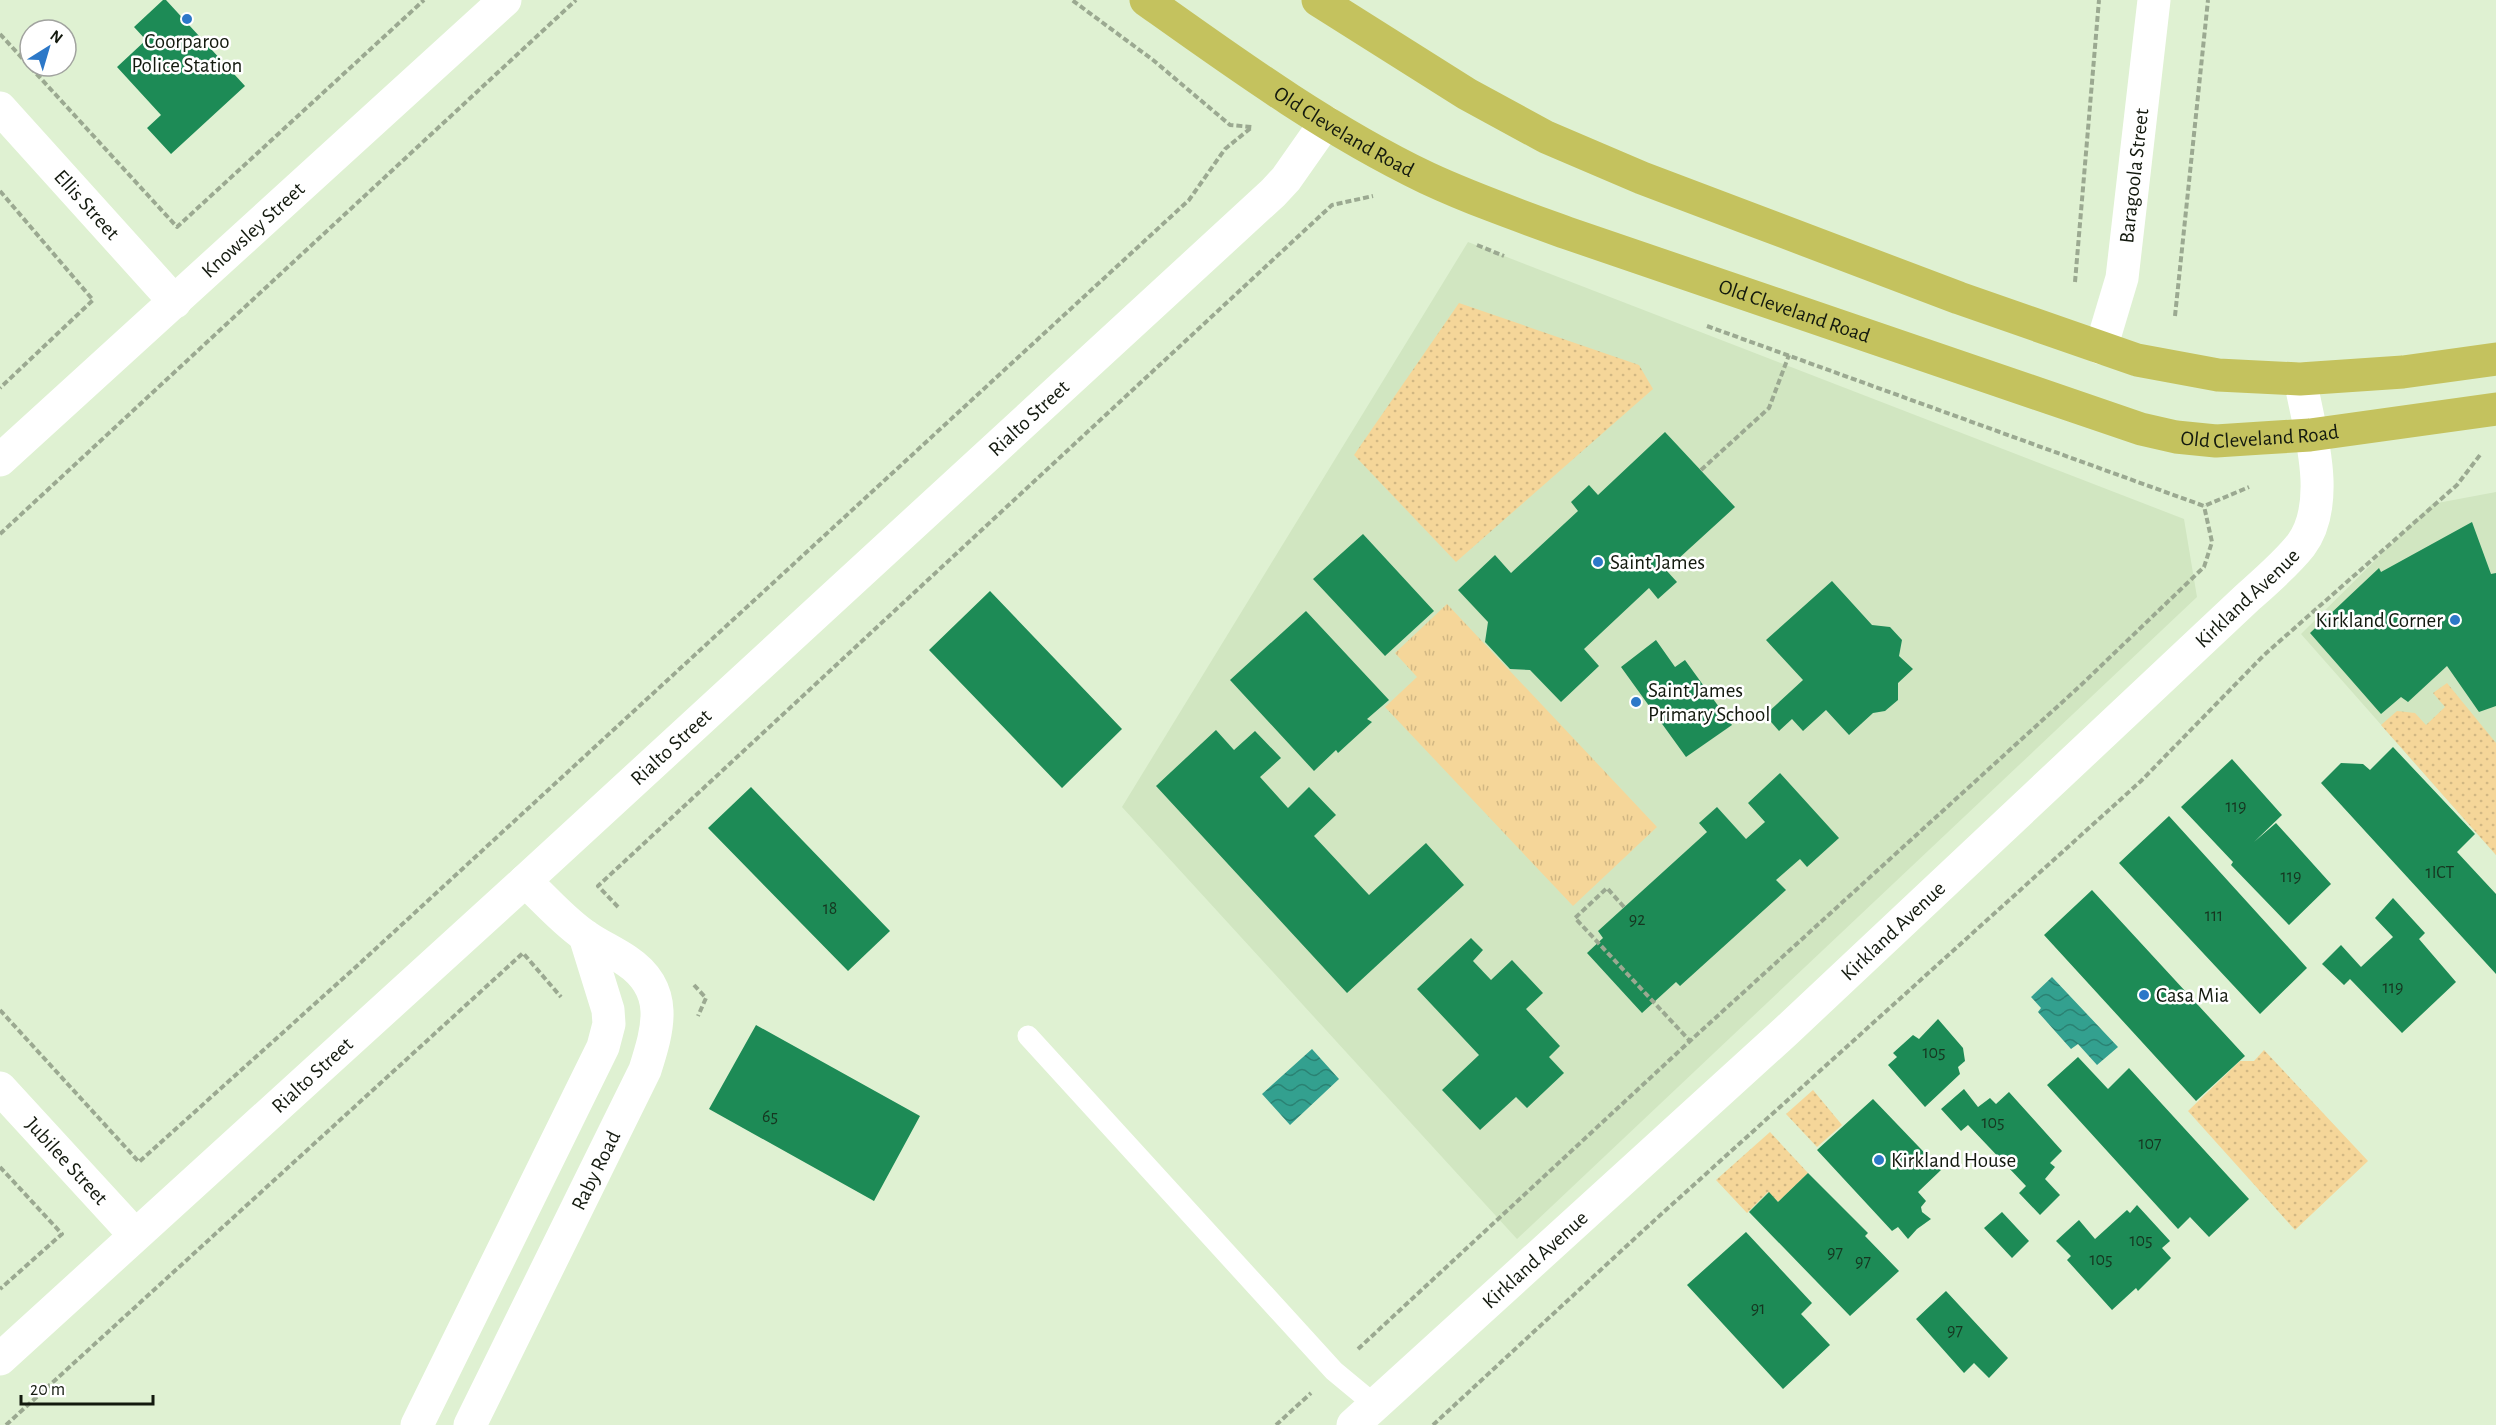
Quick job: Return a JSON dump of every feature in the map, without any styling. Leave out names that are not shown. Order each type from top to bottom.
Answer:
[{"type":"highway","name":"Old Cleveland Road","points":[[1146,0],[1266,84],[1326,122],[1427,178],[1499,208],[2093,413],[2176,437],[2216,441],[2310,435],[2496,409]]},
{"type":"highway","points":[[1318,0],[1467,94],[1546,138],[1742,216],[2137,360],[2218,375],[2300,379],[2403,372],[2496,359]]},
{"type":"street","name":"Knowsley Street","points":[[0,460],[505,0]]},
{"type":"street","name":"Baragoola Street","points":[[2100,348],[2122,278],[2154,0]]},
{"type":"street","name":"Ellis Street","points":[[0,108],[176,302]]},
{"type":"street","name":"Rialto Street","points":[[0,1359],[525,881],[1274,193],[1326,122]]},
{"type":"street","name":"Kirkland Avenue","points":[[1364,1415],[1785,1032],[2280,568],[2300,546],[2314,520],[2318,490],[2300,379]]},
{"type":"street","name":"Raby Road","points":[[470,1425],[645,1070],[656,1038],[659,1012],[655,995],[645,979],[629,962],[585,936],[525,881]]},
{"type":"street","points":[[417,1425],[603,1047],[609,1024],[608,1010],[585,936]]},
{"type":"street","name":"Jubilee Street","points":[[0,1088],[135,1235]]},
{"type":"lane","points":[[1028,1036],[1334,1371],[1364,1415]]},
{"type":"path","points":[[0,34],[177,226],[424,0]]},
{"type":"path","points":[[0,534],[576,0]]},
{"type":"path","points":[[0,1010],[139,1162],[366,957],[1189,200],[1225,149],[1252,127],[1230,125],[1153,60],[1072,0]]},
{"type":"path","points":[[2074,282],[2099,0]]},
{"type":"path","points":[[2175,316],[2208,0]]},
{"type":"path","points":[[0,191],[93,300],[0,388]]},
{"type":"path","points":[[623,912],[598,886],[1332,205],[1372,196],[1383,201]]},
{"type":"path","points":[[1475,244],[1508,257]]},
{"type":"path","points":[[1700,324],[2204,506],[2249,487]]},
{"type":"path","points":[[1701,470],[1769,408],[1789,355]]},
{"type":"path","points":[[1433,1425],[1654,1220],[2141,781],[2264,655],[2457,485],[2480,455]]},
{"type":"path","points":[[1276,1425],[1690,1041],[2080,686],[2204,567],[2212,542],[2204,506]]},
{"type":"path","points":[[1624,907],[1607,888],[1575,918],[1690,1041]]},
{"type":"path","points":[[6,1425],[523,953],[568,1005]]},
{"type":"path","points":[[689,981],[706,998],[697,1019]]},
{"type":"path","points":[[0,1167],[62,1234],[0,1289]]},
{"type":"shaded area","name":"Saint James Primary School","points":[[1468,242],[2184,519],[2197,597],[1517,1239],[1122,807]]},
{"type":"shaded area","points":[[2496,492],[2496,855],[2301,634],[2432,504]]},
{"type":"green space","points":[[1459,303],[1639,365],[1653,389],[1456,562],[1354,455]]},
{"type":"green space","points":[[1447,604],[1657,827],[1573,906],[1385,707],[1417,677],[1395,653]]},
{"type":"green space","points":[[2447,683],[2496,743],[2496,855],[2381,725],[2397,711],[2415,713],[2426,725],[2445,707],[2433,693]]},
{"type":"green space","points":[[2264,1050],[2368,1161],[2295,1230],[2188,1111],[2240,1061],[2254,1061]]},
{"type":"green space","points":[[1813,1090],[1842,1125],[1817,1147],[1786,1114]]},
{"type":"green space","points":[[1770,1132],[1808,1173],[1778,1202],[1768,1192],[1747,1213],[1716,1180]]},
{"type":"water","points":[[2052,977],[2118,1047],[2097,1065],[2078,1044],[2071,1049],[2038,1012],[2041,1008],[2031,997]]},
{"type":"water","points":[[1312,1049],[1339,1079],[1290,1125],[1262,1094]]},
{"type":"building","points":[[163,0],[166,0],[245,86],[171,154],[147,128],[161,115],[117,67],[146,40],[134,27]]},
{"type":"building","name":"Saint James","points":[[1665,432],[1735,507],[1666,570],[1677,582],[1658,599],[1649,588],[1584,649],[1599,666],[1561,702],[1530,670],[1510,669],[1485,642],[1488,622],[1458,590],[1495,555],[1511,573],[1578,511],[1571,502],[1589,485],[1598,495]]},
{"type":"building","points":[[2472,522],[2491,574],[2496,573],[2496,706],[2479,712],[2447,666],[2408,702],[2401,697],[2381,714],[2310,633],[2379,568],[2381,572]]},
{"type":"building","points":[[1363,534],[1434,611],[1385,656],[1313,579]]},
{"type":"building","points":[[1832,581],[1872,625],[1890,627],[1902,640],[1899,656],[1913,669],[1898,683],[1898,700],[1885,711],[1873,713],[1849,735],[1826,710],[1803,731],[1792,719],[1779,731],[1765,715],[1803,680],[1766,640]]},
{"type":"building","points":[[990,591],[1122,729],[1062,788],[929,650]]},
{"type":"building","points":[[1306,611],[1389,700],[1367,719],[1372,722],[1338,753],[1336,750],[1314,771],[1230,680]]},
{"type":"building","points":[[1656,640],[1675,667],[1685,660],[1732,725],[1686,757],[1621,667]]},
{"type":"building","points":[[1216,730],[1234,750],[1255,731],[1281,758],[1260,777],[1288,808],[1309,787],[1336,815],[1314,836],[1369,895],[1426,843],[1464,885],[1347,993],[1156,786]]},
{"type":"building","points":[[2393,747],[2475,834],[2457,852],[2496,894],[2496,974],[2321,783],[2341,763],[2363,764],[2370,770]]},
{"type":"building","points":[[2232,759],[2282,815],[2254,842],[2276,823],[2331,884],[2289,925],[2231,865],[2233,862],[2181,807]]},
{"type":"building","points":[[1780,773],[1839,838],[1807,867],[1800,859],[1776,880],[1786,890],[1680,986],[1676,982],[1642,1013],[1587,953],[1603,938],[1598,931],[1707,832],[1699,823],[1717,807],[1746,839],[1765,822],[1748,803]]},
{"type":"building","points":[[751,787],[890,931],[848,971],[708,828]]},
{"type":"building","points":[[2169,816],[2307,968],[2260,1014],[2119,863]]},
{"type":"building","name":"Casa Mia","points":[[2092,890],[2245,1056],[2196,1101],[2044,935]]},
{"type":"building","points":[[2393,898],[2425,933],[2419,939],[2456,982],[2402,1033],[2350,979],[2344,985],[2322,964],[2341,945],[2361,967],[2393,937],[2375,918]]},
{"type":"building","points":[[1471,938],[1483,950],[1473,961],[1491,980],[1512,960],[1543,993],[1526,1009],[1560,1046],[1549,1057],[1564,1073],[1527,1108],[1516,1097],[1480,1130],[1442,1090],[1479,1055],[1417,989]]},
{"type":"building","points":[[1938,1019],[1963,1048],[1965,1061],[1958,1067],[1960,1074],[1925,1107],[1888,1065],[1897,1057],[1893,1053],[1913,1035],[1919,1039]]},
{"type":"building","points":[[756,1025],[920,1116],[874,1201],[709,1109]]},
{"type":"building","points":[[2078,1057],[2108,1089],[2129,1068],[2249,1199],[2209,1237],[2190,1217],[2178,1229],[2047,1085]]},
{"type":"building","points":[[1964,1089],[1978,1107],[1990,1098],[1996,1104],[2009,1092],[2062,1151],[2050,1163],[2055,1167],[2045,1179],[2060,1195],[2040,1215],[2019,1193],[2026,1186],[1968,1125],[1961,1131],[1941,1109]]},
{"type":"building","name":"Kirkland House","points":[[1873,1099],[1941,1170],[1918,1192],[1926,1201],[1921,1207],[1922,1212],[1931,1219],[1908,1239],[1898,1227],[1892,1231],[1817,1150]]},
{"type":"building","points":[[1808,1173],[1868,1233],[1865,1236],[1899,1271],[1850,1316],[1749,1212],[1769,1192],[1778,1202]]},
{"type":"building","points":[[2137,1205],[2170,1241],[2162,1248],[2171,1258],[2138,1291],[2136,1288],[2112,1310],[2067,1260],[2071,1256],[2056,1241],[2079,1220],[2095,1239],[2127,1210],[2130,1213]]},
{"type":"building","points":[[2002,1212],[2029,1241],[2012,1258],[1984,1228]]},
{"type":"building","points":[[1746,1232],[1812,1303],[1801,1314],[1830,1345],[1783,1389],[1687,1285]]},
{"type":"building","points":[[1946,1291],[2008,1358],[1989,1378],[1974,1363],[1964,1373],[1916,1319]]},
{"type":"place","name":"Coorparoo Police Station","points":[[187,19]]},
{"type":"place","name":"Saint James","points":[[1598,562]]},
{"type":"place","name":"Kirkland Corner","points":[[2455,620]]},
{"type":"place","name":"Saint James Primary School","points":[[1636,702]]},
{"type":"place","name":"Casa Mia","points":[[2144,995]]},
{"type":"place","name":"Kirkland House","points":[[1879,1160]]}]
